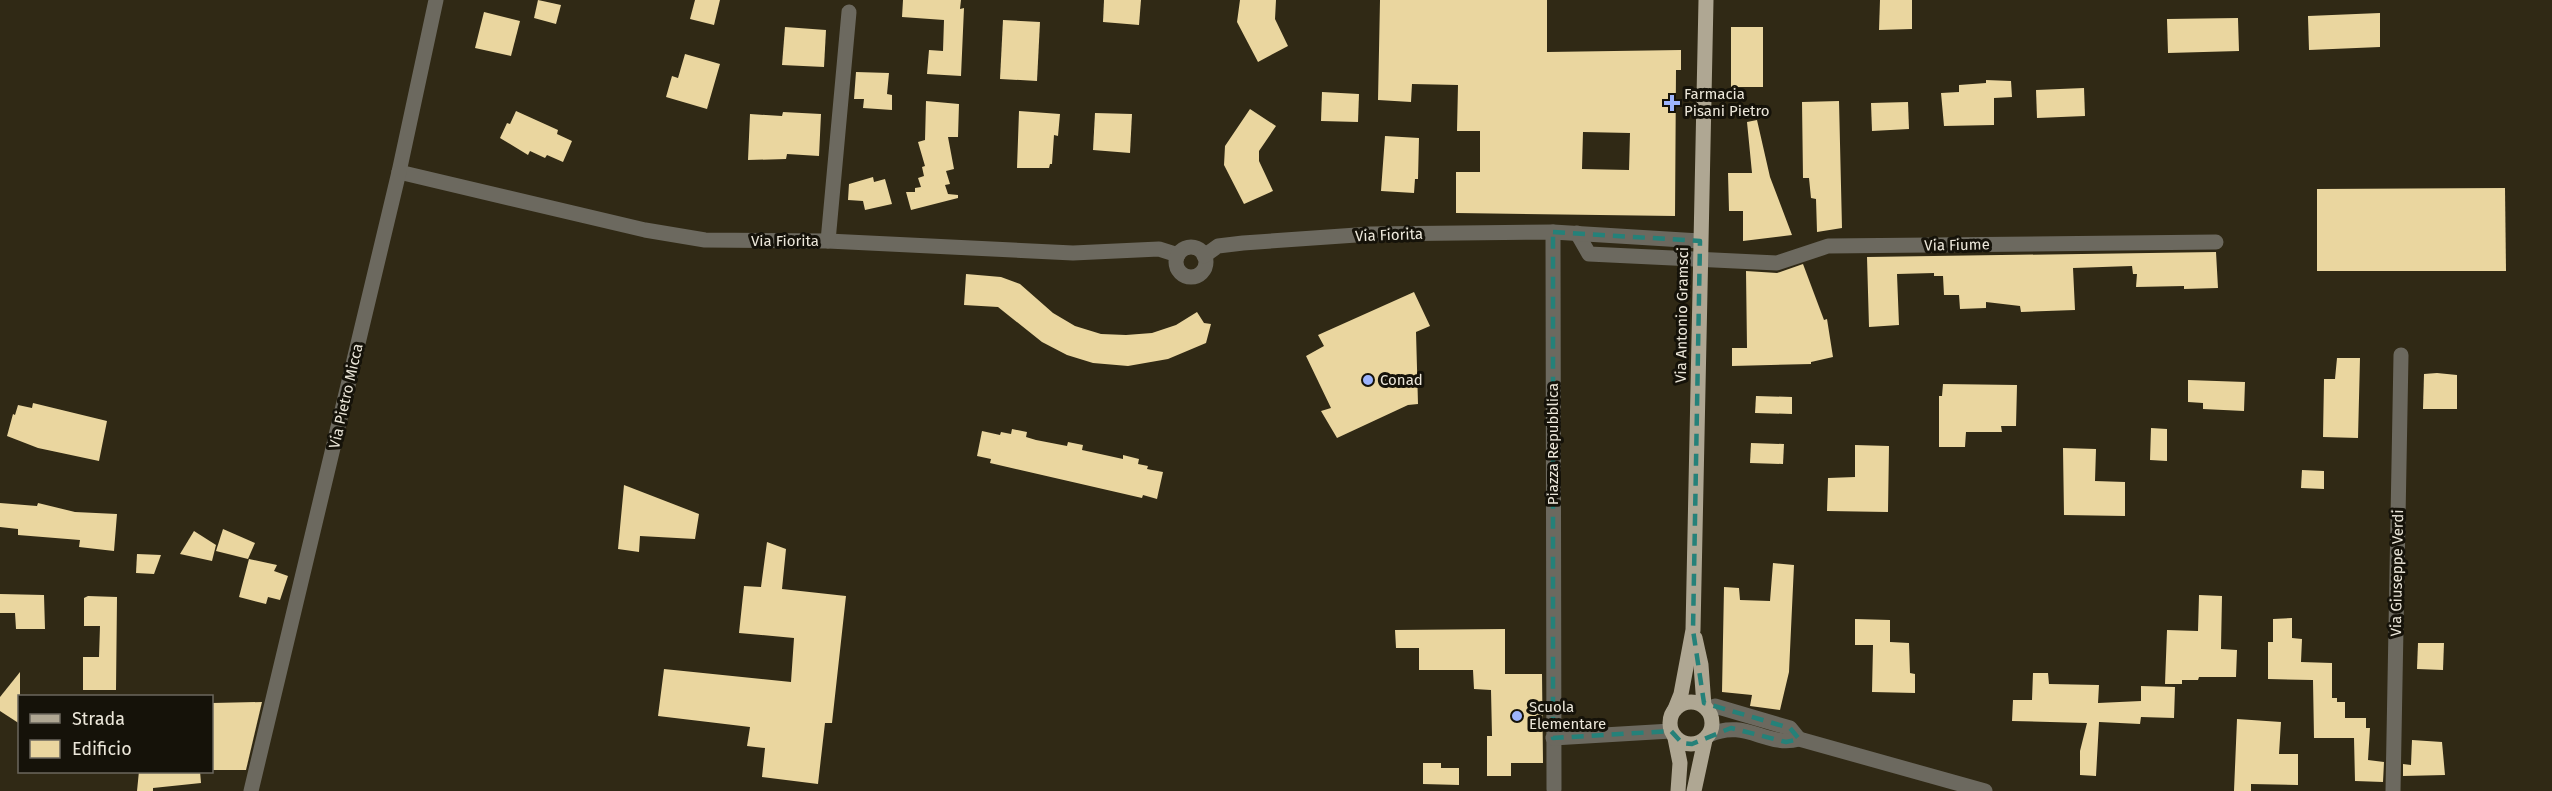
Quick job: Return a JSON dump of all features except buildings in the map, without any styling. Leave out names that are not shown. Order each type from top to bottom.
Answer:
[{"type":"main road","name":"Via Antonio Gramsci","points":[[1675,709],[1682,693],[1694,630],[1706,0]]},
{"type":"main road","name":"Via Antonio Gramsci","points":[[1694,630],[1706,707]]},
{"type":"main road","points":[[1678,791],[1680,763],[1670,720],[1675,709],[1685,703],[1696,702],[1706,707],[1711,716],[1712,726],[1694,791]]},
{"type":"main road","points":[[1673,735],[1682,743],[1692,744],[1707,738]]},
{"type":"street","name":"Via Pietro Micca","points":[[251,791],[399,172],[436,0]]},
{"type":"street","points":[[828,241],[849,12]]},
{"type":"street","name":"Via Fiorita","points":[[399,172],[645,230],[705,240],[828,241],[1073,253],[1159,249],[1178,255]]},
{"type":"street","name":"Via Fiorita","points":[[1204,256],[1218,246],[1371,234],[1553,232],[1700,242]]},
{"type":"street","name":"Piazza Repubblica","points":[[1553,232],[1554,789]]},
{"type":"street","points":[[1577,233],[1589,254],[1700,261]]},
{"type":"street","name":"Via Fiume","points":[[1700,261],[1777,263],[1828,246],[2216,242]]},
{"type":"street","points":[[1188,248],[1200,251],[1204,256],[1205,268],[1198,276],[1187,277],[1179,271],[1176,261],[1178,255],[1188,248]]},
{"type":"street","name":"Via Giuseppe Verdi","points":[[2393,791],[2401,355]]},
{"type":"street","points":[[1706,707],[1715,706],[1790,728],[1798,739]]},
{"type":"street","points":[[1707,738],[1731,728],[1743,729],[1786,742],[1798,739],[1985,791]]},
{"type":"street","points":[[1553,738],[1673,735]]},
{"type":"highlighted area","points":[[1553,232],[1700,241],[1693,630],[1704,703],[1790,728],[1799,739],[1786,742],[1731,728],[1692,744],[1682,743],[1671,731],[1553,738]]},
{"type":"place","name":"Farmacia Pisani Pietro","points":[[1672,103]]},
{"type":"place","name":"Conad","points":[[1368,380]]},
{"type":"place","name":"Scuola Elementare","points":[[1517,716]]}]
